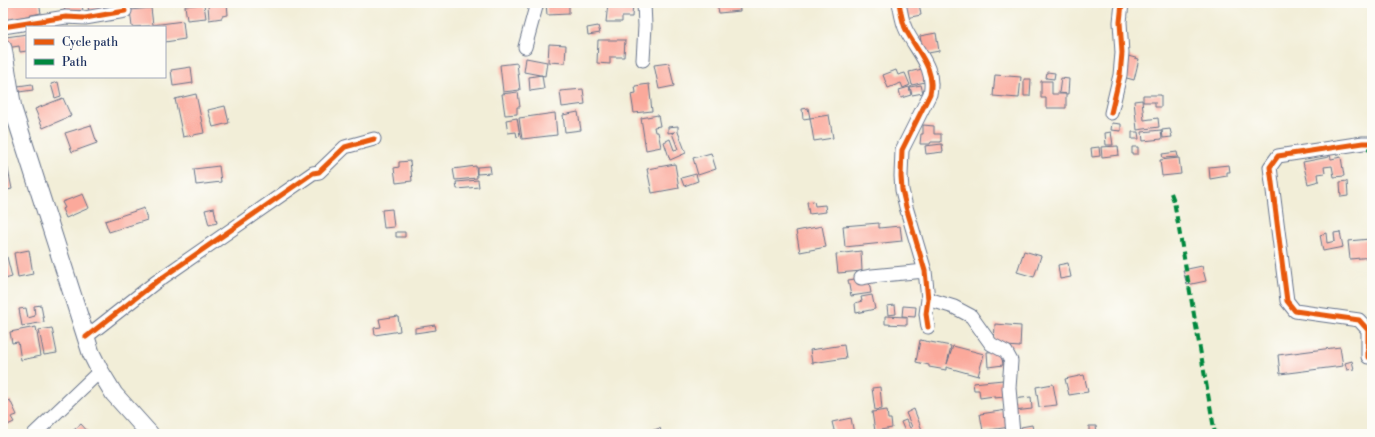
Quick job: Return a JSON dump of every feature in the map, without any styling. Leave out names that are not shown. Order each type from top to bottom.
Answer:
[{"type":"main road","points":[[3,48],[13,109],[92,353],[100,371],[114,394],[150,434]]},
{"type":"street","points":[[525,48],[537,3]]},
{"type":"street","points":[[643,60],[645,26],[644,3]]},
{"type":"street","points":[[898,3],[905,28],[927,66],[931,77],[932,86],[930,94],[902,150],[902,190],[925,271],[928,300],[926,314],[928,327]]},
{"type":"street","points":[[1111,113],[1120,75],[1122,53],[1120,22],[1122,3]]},
{"type":"street","points":[[3,27],[66,17],[85,18],[125,10]]},
{"type":"street","points":[[86,337],[156,282],[313,173],[319,172],[344,147],[374,139]]},
{"type":"street","points":[[1368,145],[1278,156],[1270,167],[1287,301],[1295,311],[1359,320],[1368,330],[1368,356]]},
{"type":"street","points":[[860,278],[925,271]]},
{"type":"street","points":[[928,300],[954,307],[971,316],[991,344],[1006,352],[1011,361],[1010,388],[1013,434]]},
{"type":"street","points":[[34,434],[100,371]]},
{"type":"building","points":[[3,3],[39,3],[41,13],[3,21]]},
{"type":"building","points":[[64,3],[81,3],[83,10],[65,13]]},
{"type":"building","points":[[87,3],[112,3],[112,6],[89,11]]},
{"type":"building","points":[[227,3],[228,15],[222,16],[222,18],[209,20],[208,4]]},
{"type":"building","points":[[546,3],[569,3],[569,14],[547,15]]},
{"type":"building","points":[[608,3],[633,3],[632,17],[622,17],[622,22],[606,22]]},
{"type":"building","points":[[717,3],[739,3],[740,11],[719,13]]},
{"type":"building","points":[[919,3],[921,15],[906,18],[904,6]]},
{"type":"building","points":[[204,4],[206,18],[187,20],[185,6]]},
{"type":"building","points":[[151,8],[153,25],[183,21],[185,39],[166,42],[166,26],[132,26],[130,10]]},
{"type":"building","points":[[598,26],[600,33],[588,35],[587,28]]},
{"type":"building","points":[[936,33],[939,51],[923,54],[920,36]]},
{"type":"building","points":[[26,34],[26,51],[20,52],[19,46],[7,48],[6,37]]},
{"type":"building","points":[[598,40],[625,40],[624,57],[610,57],[610,64],[597,63]]},
{"type":"building","points":[[549,44],[566,45],[565,63],[548,62]]},
{"type":"building","points":[[1128,56],[1139,59],[1134,80],[1123,77]]},
{"type":"building","points":[[526,58],[547,62],[545,76],[524,72]]},
{"type":"building","points":[[517,63],[520,90],[503,92],[500,65]]},
{"type":"building","points":[[669,63],[674,86],[659,89],[654,65]]},
{"type":"building","points":[[191,67],[193,83],[173,86],[171,70]]},
{"type":"building","points":[[922,69],[925,82],[912,85],[909,72]]},
{"type":"building","points":[[896,70],[898,75],[905,73],[910,85],[903,88],[901,83],[888,88],[883,75]]},
{"type":"building","points":[[1047,72],[1055,73],[1054,79],[1046,78]]},
{"type":"building","points":[[542,75],[544,89],[530,91],[529,77]]},
{"type":"building","points":[[995,75],[1021,77],[1019,98],[993,96]]},
{"type":"building","points":[[1061,78],[1069,79],[1068,94],[1059,93]]},
{"type":"building","points":[[1024,79],[1031,79],[1030,96],[1024,96]]},
{"type":"building","points":[[1041,81],[1052,81],[1052,94],[1066,94],[1066,108],[1046,108],[1046,98],[1041,98]]},
{"type":"building","points":[[58,82],[61,96],[55,98],[51,84]]},
{"type":"building","points":[[32,84],[33,90],[19,92],[18,86]]},
{"type":"building","points":[[649,84],[652,111],[634,113],[631,94],[636,93],[635,86]]},
{"type":"building","points":[[921,85],[923,93],[912,95],[910,87]]},
{"type":"building","points":[[909,87],[911,95],[901,98],[899,90]]},
{"type":"building","points":[[583,89],[585,104],[562,107],[560,91]]},
{"type":"building","points":[[518,92],[520,107],[517,107],[517,114],[505,115],[502,94]]},
{"type":"building","points":[[196,94],[204,133],[183,137],[175,99]]},
{"type":"building","points":[[1143,95],[1161,95],[1161,107],[1155,107],[1155,102],[1143,102]]},
{"type":"building","points":[[63,98],[71,116],[43,128],[35,109]]},
{"type":"building","points":[[1142,100],[1144,120],[1158,118],[1159,127],[1137,130],[1134,101]]},
{"type":"building","points":[[225,106],[229,123],[213,127],[208,110]]},
{"type":"building","points":[[808,108],[810,118],[803,119],[802,109]]},
{"type":"building","points":[[578,112],[581,130],[565,132],[563,115]]},
{"type":"building","points":[[555,113],[557,135],[522,139],[519,118]]},
{"type":"building","points":[[658,115],[660,126],[654,127],[655,132],[658,132],[661,147],[646,150],[641,118]]},
{"type":"building","points":[[829,115],[833,138],[814,141],[810,118]]},
{"type":"building","points":[[517,118],[520,136],[517,137],[516,132],[508,133],[506,120]]},
{"type":"building","points":[[1112,123],[1121,124],[1121,131],[1111,130]]},
{"type":"building","points":[[91,125],[97,143],[72,152],[65,133]]},
{"type":"building","points":[[923,125],[934,126],[934,134],[941,134],[941,142],[920,144],[921,134],[923,134]]},
{"type":"building","points":[[678,126],[678,132],[686,153],[670,160],[664,142],[670,139],[674,150],[678,149],[672,133],[675,132],[668,133],[668,127]]},
{"type":"building","points":[[1170,129],[1172,137],[1163,138],[1162,130]]},
{"type":"building","points":[[1161,130],[1162,139],[1143,141],[1142,132]]},
{"type":"building","points":[[1111,132],[1113,145],[1106,145],[1105,133]]},
{"type":"building","points":[[1132,132],[1138,132],[1139,139],[1132,139]]},
{"type":"building","points":[[942,144],[943,152],[926,154],[925,146]]},
{"type":"building","points":[[1118,146],[1119,155],[1102,157],[1101,147]]},
{"type":"building","points":[[1099,147],[1100,156],[1092,157],[1091,148]]},
{"type":"building","points":[[1132,147],[1138,147],[1138,154],[1132,154]]},
{"type":"building","points":[[1328,151],[1331,159],[1341,157],[1344,176],[1334,177],[1332,166],[1324,167],[1325,173],[1318,174],[1319,181],[1308,184],[1303,162],[1329,157]]},
{"type":"building","points":[[1177,152],[1178,157],[1163,158],[1162,154]]},
{"type":"building","points":[[711,153],[716,169],[698,175],[693,158]]},
{"type":"building","points":[[1179,158],[1181,174],[1162,176],[1160,160]]},
{"type":"building","points":[[410,161],[412,181],[396,183],[394,168],[399,167],[399,162]]},
{"type":"building","points":[[7,164],[12,189],[3,191],[3,165]]},
{"type":"building","points":[[675,164],[679,188],[652,193],[647,169]]},
{"type":"building","points":[[1229,165],[1230,172],[1227,172],[1227,176],[1210,179],[1209,167]]},
{"type":"building","points":[[219,166],[221,182],[196,185],[194,169]]},
{"type":"building","points":[[476,166],[477,178],[455,180],[453,169]]},
{"type":"building","points":[[490,166],[491,173],[477,174],[477,167]]},
{"type":"building","points":[[696,174],[698,181],[684,186],[681,178]]},
{"type":"building","points":[[478,180],[479,187],[457,189],[456,182]]},
{"type":"building","points":[[1347,181],[1348,196],[1341,197],[1340,182]]},
{"type":"building","points":[[83,194],[89,208],[66,218],[62,209],[65,208],[62,202]]},
{"type":"building","points":[[814,201],[815,206],[825,205],[826,212],[809,214],[807,202]]},
{"type":"building","points":[[144,208],[147,220],[109,232],[105,221]]},
{"type":"building","points":[[214,208],[217,223],[209,225],[205,210]]},
{"type":"building","points":[[392,209],[394,227],[384,228],[382,210]]},
{"type":"building","points":[[879,223],[879,228],[900,226],[902,241],[845,247],[843,226]]},
{"type":"building","points":[[822,226],[826,247],[800,252],[796,231]]},
{"type":"building","points":[[396,232],[405,232],[405,237],[396,237]]},
{"type":"building","points":[[1340,232],[1343,247],[1323,251],[1320,235],[1326,233],[1327,243],[1335,241],[1334,233]]},
{"type":"building","points":[[1370,239],[1372,257],[1350,259],[1348,241]]},
{"type":"building","points":[[29,250],[33,274],[18,277],[14,253]]},
{"type":"building","points":[[861,251],[862,271],[838,273],[836,254]]},
{"type":"building","points":[[1024,251],[1041,256],[1034,277],[1017,272]]},
{"type":"building","points":[[7,257],[12,277],[5,279],[3,258]]},
{"type":"building","points":[[1068,263],[1071,277],[1060,279],[1058,265]]},
{"type":"building","points":[[1202,266],[1206,281],[1187,285],[1183,270]]},
{"type":"building","points":[[868,277],[871,293],[851,296],[848,280]]},
{"type":"building","points":[[872,295],[875,309],[856,313],[855,303],[862,301],[861,297]]},
{"type":"building","points":[[41,305],[44,322],[22,326],[19,309],[26,308],[28,318],[35,316],[34,306]]},
{"type":"building","points":[[895,305],[896,314],[888,315],[887,306]]},
{"type":"building","points":[[903,306],[916,307],[915,317],[902,316]]},
{"type":"building","points":[[398,316],[400,331],[375,335],[374,328],[381,327],[379,319]]},
{"type":"building","points":[[885,316],[907,317],[907,325],[885,324]]},
{"type":"building","points":[[995,324],[1021,326],[1020,347],[994,345]]},
{"type":"building","points":[[435,325],[436,330],[415,333],[415,328]]},
{"type":"building","points":[[36,327],[41,356],[21,360],[18,342],[12,343],[10,332]]},
{"type":"building","points":[[52,328],[57,353],[44,355],[39,330]]},
{"type":"building","points":[[920,340],[951,346],[947,364],[953,346],[984,354],[978,376],[946,367],[946,370],[929,367],[929,365],[916,362]]},
{"type":"building","points":[[844,345],[846,358],[812,363],[810,350]]},
{"type":"building","points":[[1340,347],[1343,366],[1280,374],[1278,355]]},
{"type":"building","points":[[1001,351],[1003,365],[988,367],[987,352]]},
{"type":"building","points":[[1352,361],[1354,369],[1347,370],[1345,363]]},
{"type":"building","points":[[1084,375],[1088,392],[1069,395],[1065,379]]},
{"type":"building","points":[[1003,380],[1005,397],[994,398],[994,396],[980,398],[979,390],[974,390],[973,383]]},
{"type":"building","points":[[1053,384],[1057,405],[1039,407],[1036,387]]},
{"type":"building","points":[[880,387],[882,409],[875,410],[872,388]]},
{"type":"building","points":[[1031,397],[1032,409],[1014,411],[1012,399]]},
{"type":"building","points":[[10,400],[17,415],[11,417],[14,422],[3,427],[3,403]]},
{"type":"building","points":[[914,409],[922,430],[913,434],[906,434],[901,422],[906,420],[910,428],[912,427],[906,413]]},
{"type":"building","points":[[887,410],[888,419],[891,419],[892,428],[875,431],[872,412]]},
{"type":"building","points":[[1007,410],[1010,427],[983,431],[980,414]]},
{"type":"building","points":[[851,418],[854,434],[835,434],[832,422]]},
{"type":"building","points":[[81,424],[90,434],[69,434]]},
{"type":"building","points":[[1032,425],[1034,434],[1023,434],[1021,427]]},
{"type":"building","points":[[1089,426],[1096,426],[1097,434],[1089,434]]},
{"type":"building","points":[[660,428],[662,434],[642,434]]},
{"type":"marked path","points":[[1372,144],[1369,149],[1372,173]]},
{"type":"marked path","points":[[1171,193],[1174,201],[1215,434]]},
{"type":"cycle path","points":[[899,3],[905,27],[928,68],[931,85],[930,94],[902,150],[901,176],[902,190],[906,207],[925,271],[928,299],[926,314],[928,327]]},
{"type":"cycle path","points":[[1111,113],[1120,75],[1122,53],[1120,22],[1122,3]]},
{"type":"cycle path","points":[[3,27],[66,17],[85,18],[125,11]]},
{"type":"cycle path","points":[[86,337],[156,282],[313,173],[319,172],[345,147],[374,139]]},
{"type":"cycle path","points":[[1368,357],[1368,330],[1359,320],[1295,311],[1287,301],[1270,167],[1278,156],[1363,143],[1372,143]]}]
